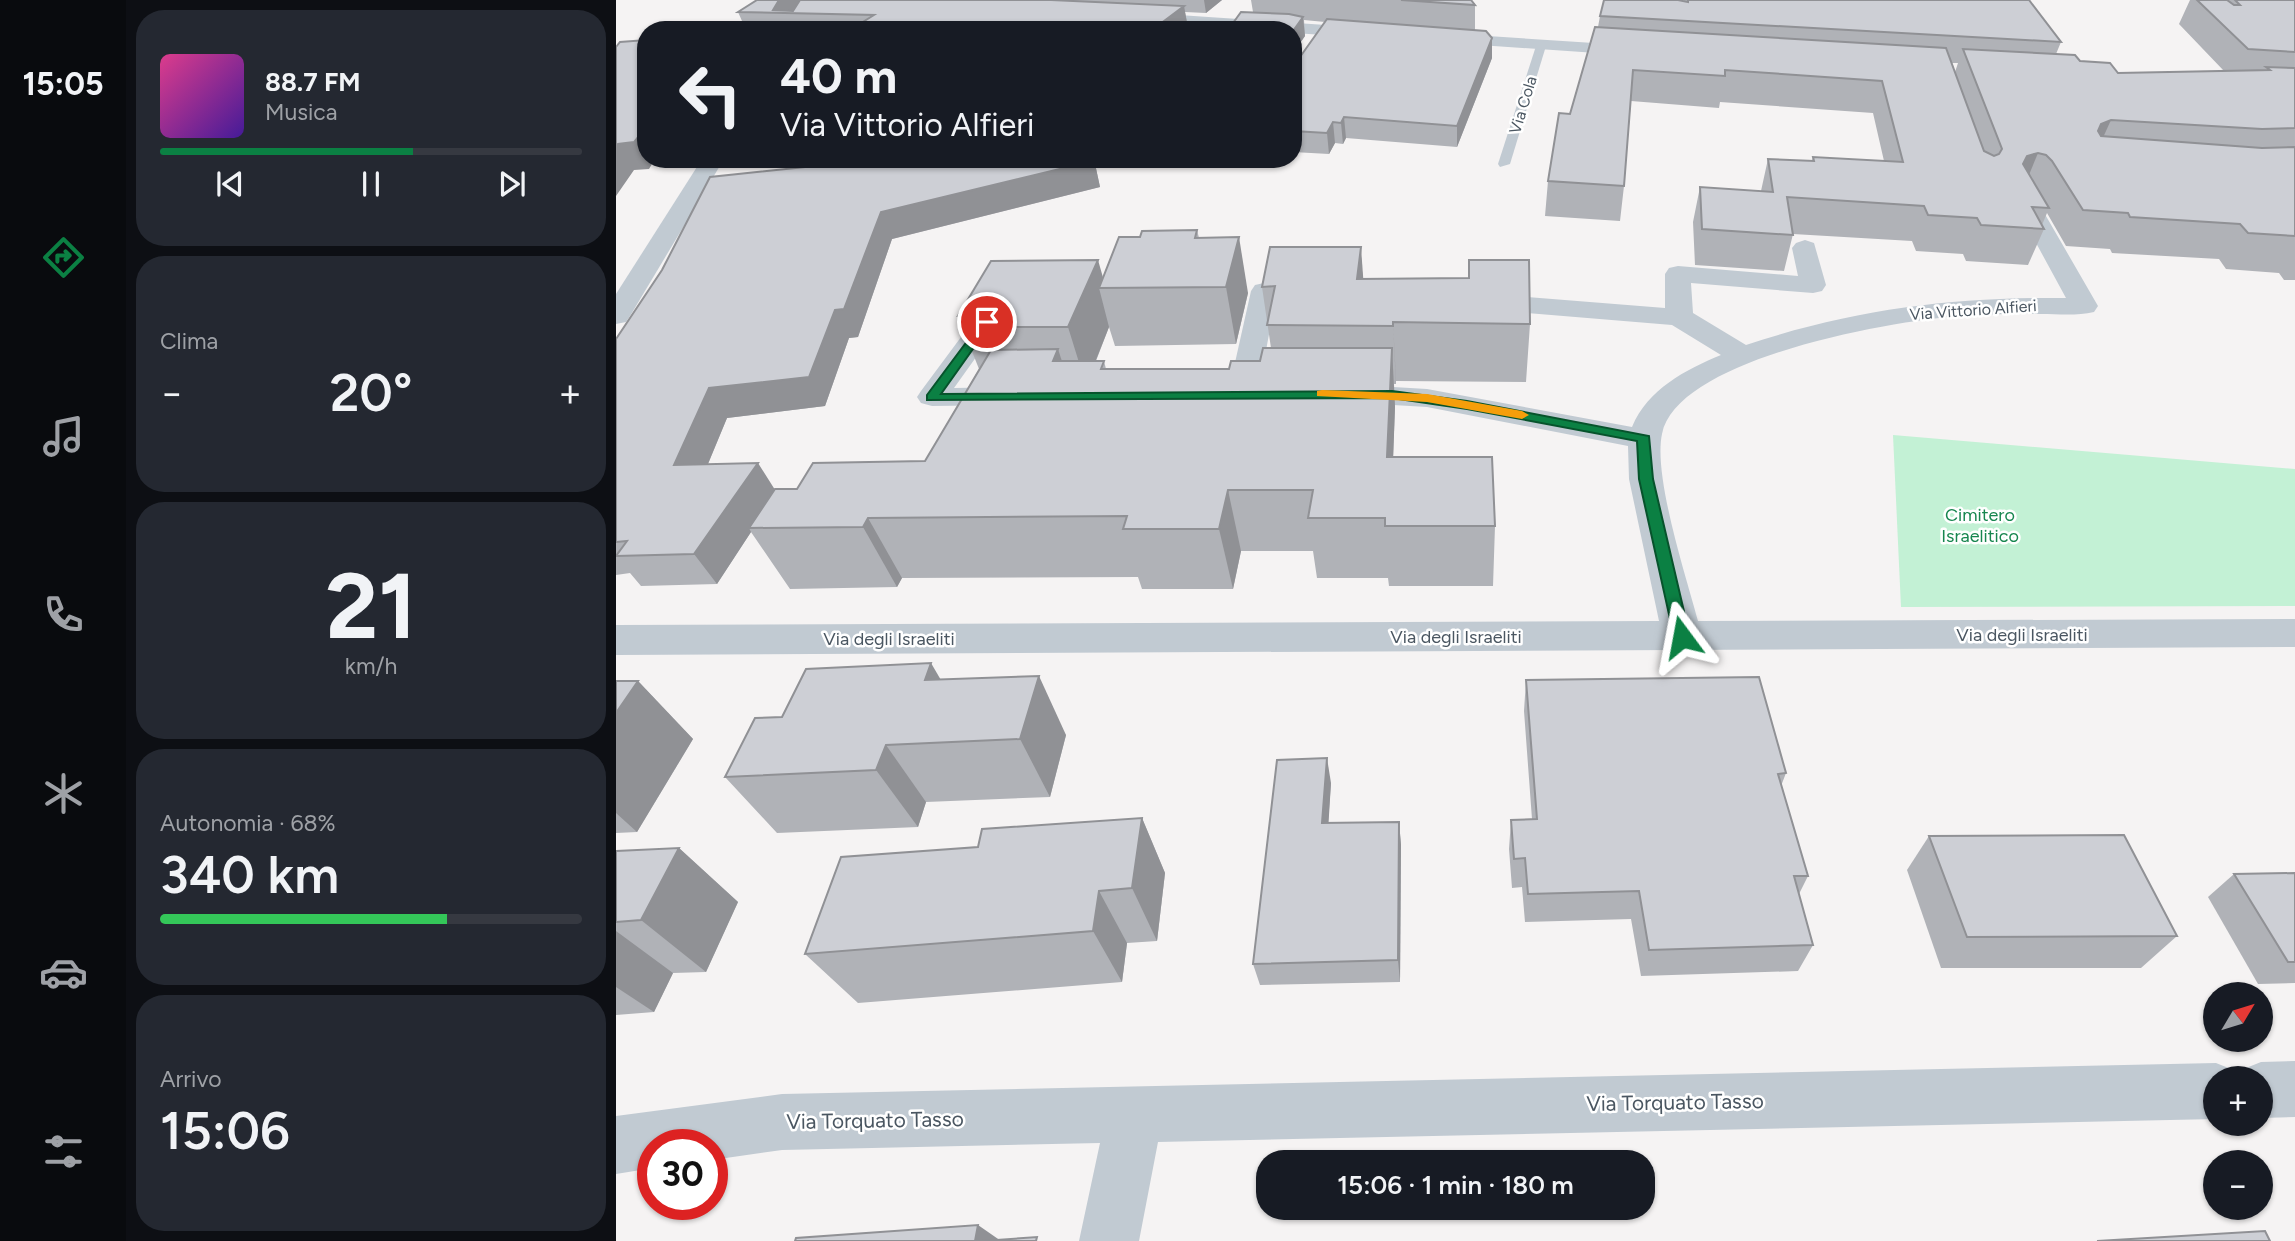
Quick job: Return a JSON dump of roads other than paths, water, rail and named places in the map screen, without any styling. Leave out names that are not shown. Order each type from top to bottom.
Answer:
[{"type":"street","points":[[1119,16],[1170,21]]},
{"type":"street","points":[[1302,28],[1390,34]]},
{"type":"street","points":[[1308,50],[1322,29]]},
{"type":"street","points":[[1418,37],[1665,53]]},
{"type":"street","points":[[616,316],[707,168]]},
{"type":"street","name":"Via Vittorio Alfieri","points":[[1682,637],[1646,479],[1644,439],[1647,426],[1663,401],[1691,381],[1744,356],[1834,329],[1916,312],[1976,307],[2084,306],[2023,197]]},
{"type":"street","points":[[1679,317],[1678,274],[1813,285],[1805,248]]},
{"type":"street","points":[[1242,394],[1264,291]]},
{"type":"street","points":[[1466,300],[1679,317],[1744,356]]},
{"type":"street","points":[[1000,304],[932,397],[1040,396]]},
{"type":"street","points":[[1318,393],[1427,398],[1644,439]]},
{"type":"street","name":"Via degli Israeliti","points":[[616,640],[2295,633]]},
{"type":"street","points":[[2273,1090],[2295,1089]]},
{"type":"street","name":"Via Torquato Tasso","points":[[616,1145],[782,1122],[2203,1091]]},
{"type":"street","points":[[1110,1241],[1135,1114]]},
{"type":"lane","name":"Via Cola","points":[[1504,164],[1541,46]]},
{"type":"park label","name":"Cimitero Israelitico","points":[[1980,525]]}]
